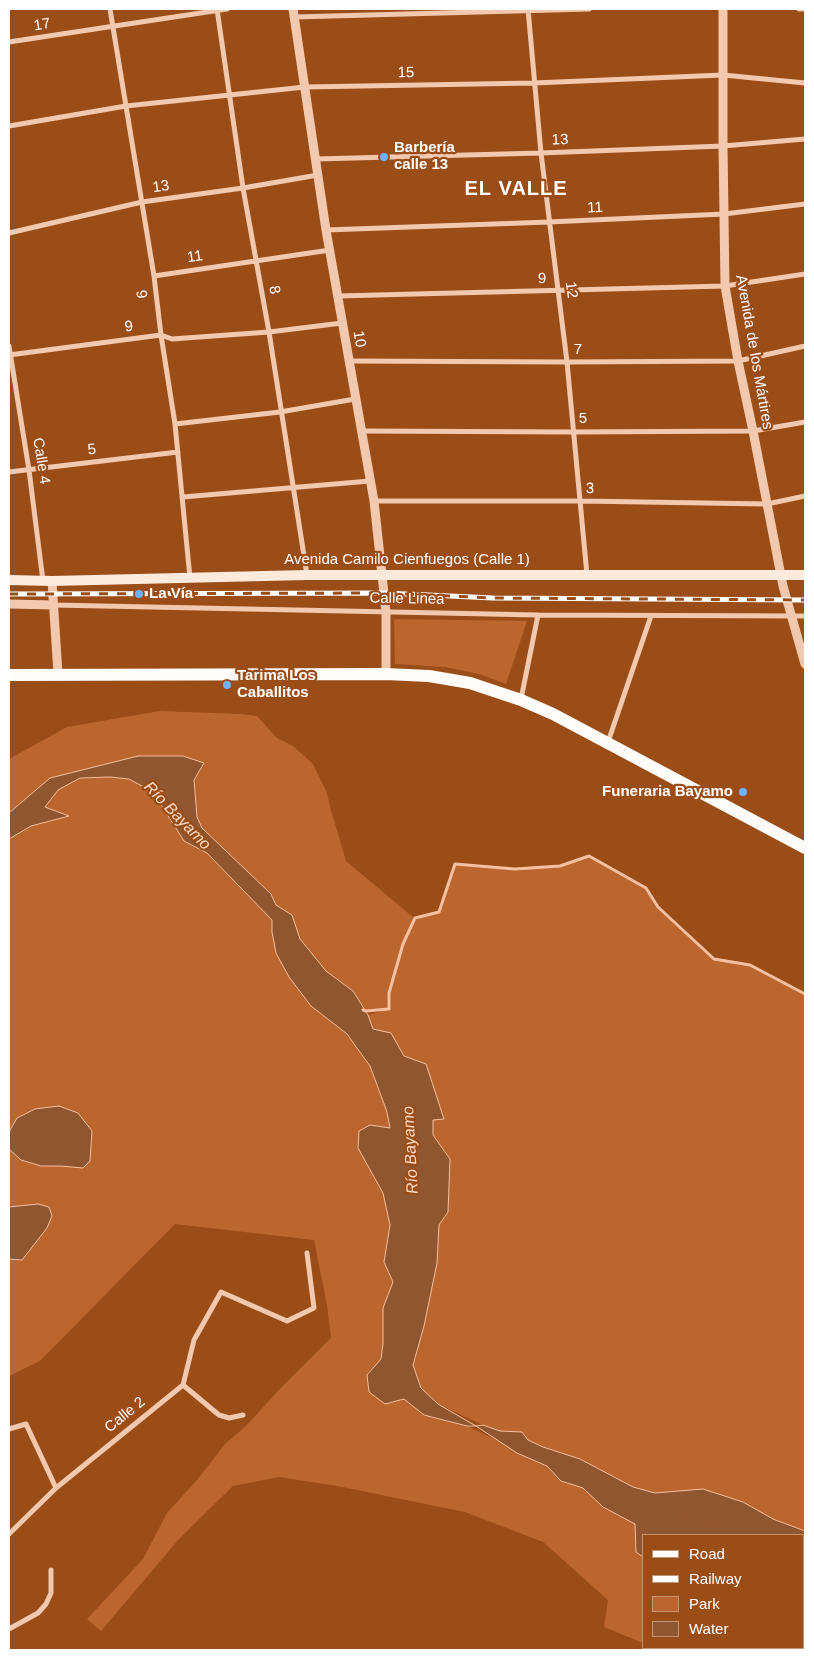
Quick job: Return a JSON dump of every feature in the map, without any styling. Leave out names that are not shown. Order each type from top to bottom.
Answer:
[{"type":"main road","name":"Avenida Camilo Cienfuegos (Calle 1)","points":[[9,580],[48,581],[307,575],[805,575]]},
{"type":"main road","points":[[9,675],[386,674],[429,676],[470,684],[521,700],[553,714],[805,848]]},
{"type":"street","name":"6","points":[[110,9],[154,276],[175,424],[190,578]]},
{"type":"street","name":"8","points":[[217,9],[243,188],[269,332],[307,575]]},
{"type":"street","name":"17","points":[[9,42],[227,9]]},
{"type":"street","name":"12","points":[[528,9],[541,153],[567,362],[588,575]]},
{"type":"street","points":[[294,13],[589,9]]},
{"type":"street","name":"Avenida de los Mártires","points":[[723,9],[726,286],[738,361],[754,431],[790,616],[805,664]]},
{"type":"street","points":[[799,9],[805,9]]},
{"type":"street","name":"10","points":[[294,13],[326,230],[374,502],[386,612],[386,674]]},
{"type":"street","name":"15","points":[[9,126],[126,106],[305,87],[534,83],[723,75],[805,83]]},
{"type":"street","name":"13","points":[[316,159],[723,146],[805,139]]},
{"type":"street","name":"13","points":[[9,232],[142,202],[318,175]]},
{"type":"street","name":"11","points":[[326,230],[724,214],[805,204]]},
{"type":"street","name":"11","points":[[154,276],[330,250]]},
{"type":"street","name":"9","points":[[338,296],[559,292],[726,286],[805,274]]},
{"type":"street","name":"9","points":[[10,355],[161,335],[172,339],[269,332],[342,323]]},
{"type":"street","name":"Calle 4","points":[[9,346],[53,605],[58,674]]},
{"type":"street","name":"7","points":[[348,361],[738,361],[805,346]]},
{"type":"street","points":[[175,424],[280,412],[355,399]]},
{"type":"street","name":"5","points":[[361,431],[754,431],[805,422]]},
{"type":"street","name":"5","points":[[9,472],[178,452]]},
{"type":"street","points":[[183,497],[370,481]]},
{"type":"street","name":"3","points":[[374,502],[581,501],[767,504],[805,496]]},
{"type":"street","name":"Calle Linea","points":[[9,604],[538,615],[805,616]]},
{"type":"street","points":[[521,700],[538,615]]},
{"type":"street","points":[[608,742],[651,616]]},
{"type":"street","points":[[243,1416],[229,1418],[219,1415],[183,1385],[194,1340],[222,1292],[287,1321],[314,1308],[306,1253]]},
{"type":"street","name":"Calle 2","points":[[9,1534],[56,1488],[183,1385]]},
{"type":"street","points":[[9,1429],[26,1424],[56,1488]]},
{"type":"street","points":[[9,1629],[38,1613],[46,1604],[51,1593],[51,1570]]},
{"type":"green space","points":[[394,619],[527,621],[506,684],[479,674],[445,667],[395,664]]},
{"type":"green space","points":[[160,711],[257,716],[277,738],[293,746],[313,764],[327,793],[346,861],[414,918],[439,912],[455,864],[515,869],[560,866],[589,856],[646,888],[658,907],[714,959],[750,965],[805,994],[805,1531],[773,1519],[743,1502],[685,1492],[655,1493],[633,1487],[580,1459],[528,1440],[522,1432],[500,1431],[438,1404],[421,1388],[413,1366],[424,1326],[437,1263],[439,1225],[448,1212],[450,1159],[433,1135],[432,1120],[444,1119],[390,1033],[373,1029],[368,1015],[385,1010],[366,1011],[353,991],[326,971],[300,939],[292,915],[276,905],[271,894],[202,828],[197,817],[194,779],[200,770],[94,768],[50,778],[9,813],[9,759],[67,727]]},
{"type":"green space","points":[[110,777],[129,779],[153,793],[184,841],[207,853],[272,920],[272,932],[311,1006],[347,1034],[370,1066],[387,1112],[390,1128],[370,1125],[358,1148],[383,1193],[390,1225],[384,1262],[393,1282],[383,1308],[381,1359],[367,1375],[404,1399],[424,1415],[467,1426],[497,1440],[517,1453],[547,1466],[561,1481],[583,1488],[603,1507],[636,1524],[636,1552],[642,1556],[642,1643],[604,1627],[608,1600],[543,1542],[465,1512],[337,1486],[279,1477],[233,1486],[179,1539],[101,1631],[87,1619],[143,1559],[167,1513],[197,1480],[225,1444],[246,1426],[331,1338],[327,1305],[314,1240],[175,1224],[40,1361],[9,1376],[9,1207],[17,1207],[9,1205],[9,839],[31,826],[68,816],[45,807],[58,790],[80,778]]},
{"type":"green space","points":[[697,1528],[726,1534],[698,1534]]},
{"type":"green space","points":[[805,1563],[805,1650],[656,1649],[804,1649]]},
{"type":"water","points":[[138,756],[183,756],[204,763],[194,780],[197,817],[202,828],[271,894],[276,905],[292,915],[300,939],[326,971],[353,991],[368,1015],[373,1029],[391,1033],[404,1056],[426,1064],[444,1119],[433,1120],[433,1135],[450,1159],[448,1212],[439,1225],[437,1263],[424,1326],[413,1365],[421,1388],[438,1404],[476,1426],[467,1426],[424,1415],[404,1399],[385,1404],[369,1392],[367,1375],[381,1359],[383,1308],[393,1282],[384,1262],[390,1225],[383,1193],[358,1148],[359,1131],[370,1125],[390,1128],[387,1112],[370,1066],[347,1034],[311,1006],[289,977],[276,953],[272,920],[207,853],[184,841],[153,792],[129,779],[110,777],[80,778],[58,790],[45,807],[69,816],[31,826],[9,839],[9,813],[50,778]]},
{"type":"water","points":[[59,1106],[78,1113],[92,1131],[90,1161],[83,1168],[41,1166],[21,1160],[9,1149],[9,1132],[17,1118],[35,1109]]},
{"type":"water","points":[[38,1204],[49,1207],[52,1216],[47,1228],[22,1260],[9,1259],[9,1207]]},
{"type":"water","points":[[483,1425],[500,1431],[522,1432],[528,1440],[580,1459],[633,1487],[655,1493],[703,1489],[743,1502],[773,1519],[805,1531],[805,1563],[804,1534],[727,1534],[697,1528],[698,1534],[642,1534],[642,1556],[636,1552],[635,1524],[603,1507],[583,1488],[561,1481],[547,1466],[517,1453],[476,1426]]},
{"type":"waterway","points":[[363,1010],[389,1009],[389,993],[403,944],[415,918],[439,912],[455,864],[515,869],[560,866],[589,856],[646,888],[658,907],[714,959],[750,965],[805,994]]},
{"type":"waterway","name":"Río Bayamo","points":[[674,1523],[721,1534]]},
{"type":"railway","points":[[9,594],[384,593],[493,598],[805,600]]},
{"type":"place","name":"Barbería calle 13","points":[[384,157]]},
{"type":"place","name":"La Vía","points":[[139,594]]},
{"type":"place","name":"Tarima Los Caballitos","points":[[227,685]]},
{"type":"place","name":"Funeraria Bayamo","points":[[743,792]]},
{"type":"district","name":"EL VALLE","points":[[516,189]]}]
